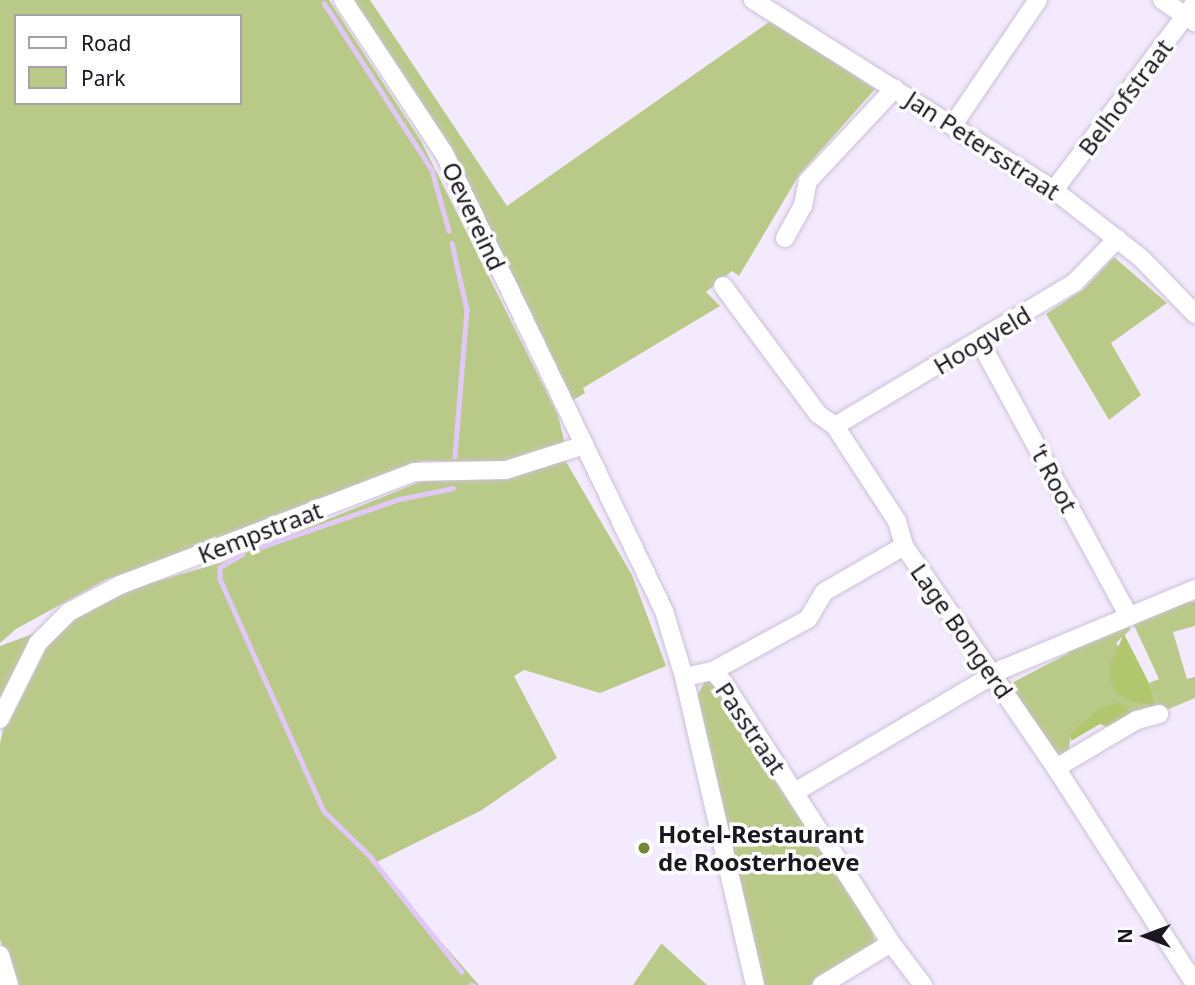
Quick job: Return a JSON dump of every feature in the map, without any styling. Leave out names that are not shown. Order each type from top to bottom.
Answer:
[{"type":"street","name":"Oevereind","points":[[343,0],[444,153],[581,446]]},
{"type":"street","name":"Jan Petersstraat","points":[[753,0],[1054,190],[1116,239],[1195,314]]},
{"type":"street","points":[[953,125],[1038,0]]},
{"type":"street","points":[[1162,0],[1192,14]]},
{"type":"street","name":"Belhofstraat","points":[[1054,190],[1192,14]]},
{"type":"street","points":[[785,238],[803,206],[808,181],[895,88]]},
{"type":"street","name":"Hoogveld","points":[[835,426],[980,342],[1074,283],[1116,239]]},
{"type":"street","name":"Lage Bongerd","points":[[723,286],[818,414],[835,426],[897,520],[904,546],[1056,768],[1195,984]]},
{"type":"street","name":"'t Root","points":[[980,342],[1127,613]]},
{"type":"street","name":"Passtraat","points":[[581,446],[664,611],[684,677],[713,671],[891,943],[923,985]]},
{"type":"street","name":"Kempstraat","points":[[0,719],[38,643],[69,612],[120,585],[414,472],[506,470],[581,446]]},
{"type":"street","points":[[713,671],[808,618],[824,593],[904,546]]},
{"type":"street","points":[[794,792],[993,675],[1127,613],[1195,589]]},
{"type":"street","points":[[684,677],[755,985]]},
{"type":"street","points":[[1056,768],[1137,720],[1159,714]]},
{"type":"street","points":[[822,985],[891,943]]},
{"type":"street","points":[[0,955],[9,985]]},
{"type":"green space","points":[[0,0],[329,0],[421,141],[558,415],[565,444],[515,461],[422,461],[166,561],[107,579],[16,629],[0,643]]},
{"type":"green space","points":[[352,0],[370,0],[507,206],[772,20],[875,89],[799,175],[739,276],[732,271],[706,292],[720,306],[583,388],[585,393],[573,400],[447,143]]},
{"type":"green space","points":[[1114,257],[1167,303],[1111,343],[1141,395],[1109,420],[1046,314],[1084,289]]},
{"type":"green space","points":[[565,460],[632,575],[666,666],[600,693],[524,670],[514,676],[557,758],[482,810],[373,864],[479,985],[15,985],[0,939],[0,744],[8,706],[23,678],[64,622],[129,589],[220,563],[422,481],[445,477],[500,478]]},
{"type":"green space","points":[[1186,602],[1195,602],[1195,626],[1173,632],[1187,679],[1195,677],[1195,698],[1159,713],[1135,715],[1119,703],[1070,737],[1069,752],[1058,760],[1008,685],[1067,654],[1070,646],[1129,625],[1130,630],[1116,643],[1157,705],[1149,683],[1159,679],[1133,623]]},
{"type":"green space","points":[[41,631],[0,705],[0,646]]},
{"type":"green space","points":[[1124,634],[1149,683],[1157,706],[1130,701],[1117,693],[1111,682],[1110,665]]},
{"type":"green space","points":[[705,681],[711,682],[864,912],[877,945],[810,985],[764,985],[697,696]]},
{"type":"green space","points":[[1119,702],[1135,715],[1109,728],[1100,724],[1071,741],[1070,735],[1097,710]]},
{"type":"green space","points":[[662,944],[707,985],[633,985]]},
{"type":"waterway","points":[[324,3],[432,170],[449,231]]},
{"type":"waterway","points":[[452,243],[467,310],[455,457]]},
{"type":"waterway","points":[[261,547],[400,499],[453,488]]},
{"type":"waterway","points":[[243,554],[220,568],[220,579],[324,811],[369,855],[462,972]]},
{"type":"place","name":"Hotel-Restaurant de Roosterhoeve","points":[[644,848]]}]
